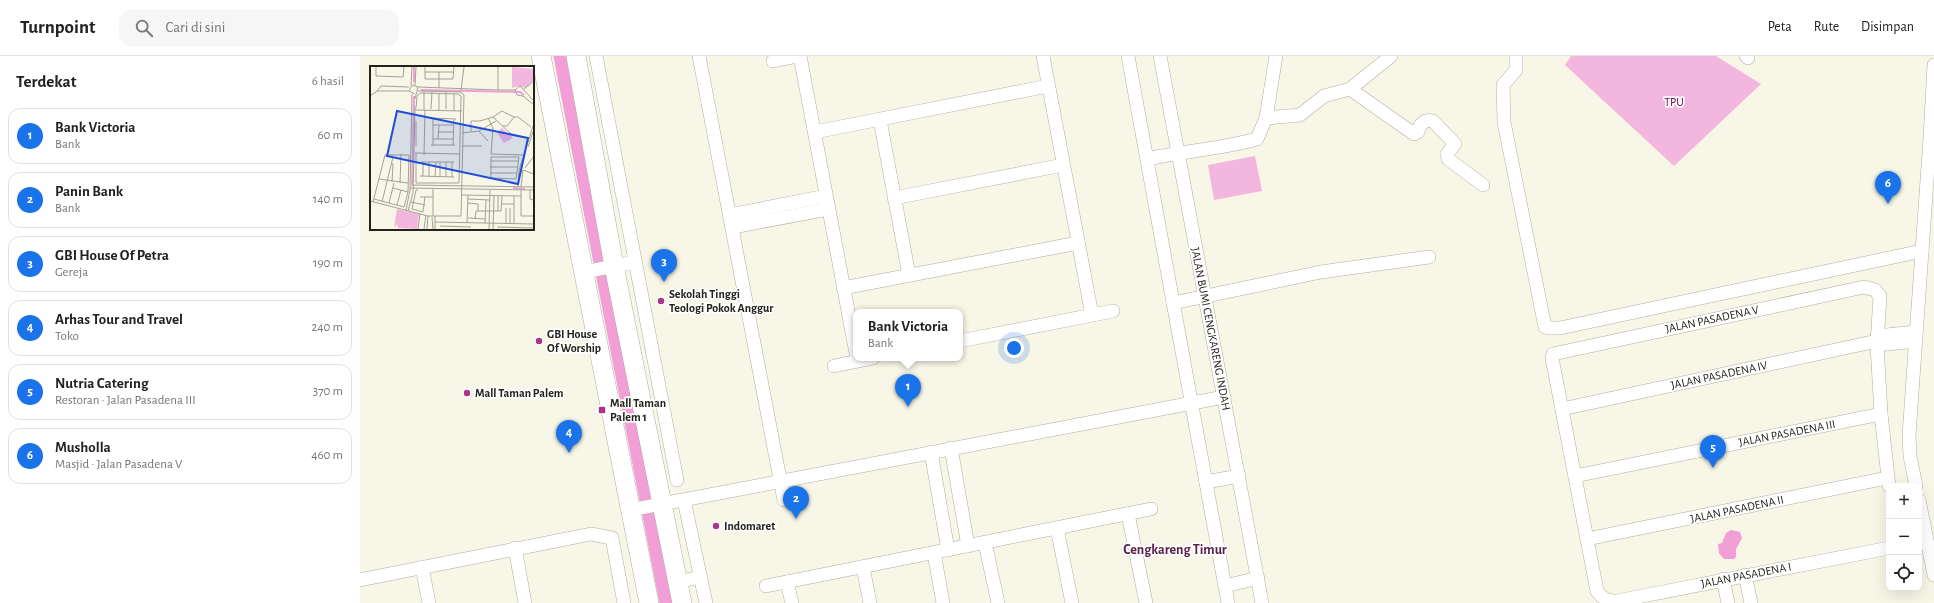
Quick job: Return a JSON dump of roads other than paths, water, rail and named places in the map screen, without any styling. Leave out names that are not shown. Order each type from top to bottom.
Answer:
[{"type":"street","points":[[541,56],[588,271],[634,509],[648,603]]},
{"type":"street","points":[[576,56],[589,126],[611,267],[659,505],[682,603]]},
{"type":"street","points":[[596,56],[677,480]]},
{"type":"street","points":[[699,56],[784,500]]},
{"type":"street","points":[[773,61],[799,56],[815,132],[828,209],[853,337]]},
{"type":"street","points":[[1043,56],[1092,315]]},
{"type":"street","points":[[1128,56],[1228,603]]},
{"type":"street","name":"JALAN BUMI CENGKARENG INDAH","points":[[1160,56],[1262,603]]},
{"type":"street","points":[[1147,159],[1178,153],[1230,147],[1257,139],[1266,118],[1276,56]]},
{"type":"street","points":[[1266,118],[1300,115],[1324,96],[1350,88],[1391,56]]},
{"type":"street","points":[[1516,56],[1516,70],[1503,85],[1504,122],[1545,327],[1560,328],[1922,251]]},
{"type":"street","points":[[1915,483],[1910,456],[1909,435],[1922,251],[1932,138],[1934,64]]},
{"type":"street","points":[[815,132],[1048,86]]},
{"type":"street","points":[[1350,88],[1414,134],[1418,132],[1419,126],[1422,123],[1433,121],[1455,144],[1446,157],[1483,185]]},
{"type":"street","points":[[880,120],[909,275]]},
{"type":"street","points":[[589,126],[608,121]]},
{"type":"street","points":[[894,198],[1063,165]]},
{"type":"street","points":[[731,221],[826,196]]},
{"type":"street","points":[[731,221],[828,209]]},
{"type":"street","points":[[843,288],[1078,243]]},
{"type":"street","points":[[1173,303],[1320,272],[1429,257]]},
{"type":"street","points":[[588,271],[635,262]]},
{"type":"street","name":"JALAN PASADENA V","points":[[1562,409],[1552,358],[1553,354],[1558,352],[1864,286],[1875,290],[1880,296],[1877,341]]},
{"type":"street","points":[[963,340],[1113,311]]},
{"type":"street","name":"JALAN PASADENA IV","points":[[1562,409],[1877,341],[1916,336]]},
{"type":"street","points":[[1877,341],[1881,414],[1888,482]]},
{"type":"street","points":[[834,366],[853,359]]},
{"type":"street","points":[[634,509],[1224,396]]},
{"type":"street","points":[[1562,409],[1587,539]]},
{"type":"street","name":"JALAN PASADENA III","points":[[1575,476],[1881,414]]},
{"type":"street","points":[[951,448],[968,546]]},
{"type":"street","points":[[931,452],[948,550]]},
{"type":"street","points":[[1206,482],[1238,476]]},
{"type":"street","name":"JALAN PASADENA II","points":[[1587,539],[1888,482]]},
{"type":"street","points":[[684,500],[706,603]]},
{"type":"street","points":[[766,586],[1151,509]]},
{"type":"street","points":[[1128,514],[1146,603]]},
{"type":"street","points":[[1922,515],[1934,575]]},
{"type":"street","points":[[1058,528],[1072,603]]},
{"type":"street","points":[[360,580],[591,534],[612,538],[624,603]]},
{"type":"street","name":"JALAN PASADENA I","points":[[1587,539],[1597,591],[1604,599],[1609,601],[1617,601],[1723,579],[1886,549]]},
{"type":"street","points":[[985,543],[998,603]]},
{"type":"street","points":[[515,548],[525,603]]},
{"type":"street","points":[[934,553],[943,603]]},
{"type":"street","points":[[422,567],[429,603]]},
{"type":"street","points":[[863,567],[870,603]]},
{"type":"street","points":[[1746,575],[1751,603]]},
{"type":"street","points":[[677,582],[700,577]]},
{"type":"street","points":[[1225,586],[1258,578]]},
{"type":"street","points":[[1723,579],[1728,603]]},
{"type":"street","points":[[787,582],[792,603]]},
{"type":"waterway","points":[[560,56],[666,603]]},
{"type":"place","name":"Musholla","points":[[1888,204]]},
{"type":"place","name":"GBI House Of Petra","points":[[664,282]]},
{"type":"place","name":"Sekolah Tinggi Teologi Pokok Anggur","points":[[661,301]]},
{"type":"place","name":"GBI House Of Worship","points":[[539,341]]},
{"type":"place","name":"Mall Taman Palem","points":[[467,393]]},
{"type":"place","name":"Bank Victoria","points":[[908,407]]},
{"type":"place","name":"Mall Taman Palem 1","points":[[602,410]]},
{"type":"place","name":"Arhas Tour and Travel","points":[[569,453]]},
{"type":"place","name":"Nutria Catering","points":[[1713,468]]},
{"type":"place","name":"Panin Bank","points":[[796,519]]},
{"type":"place","name":"Indomaret","points":[[716,526]]},
{"type":"district","name":"Cengkareng Timur","points":[[1175,549]]},
{"type":"park label","name":"TPU","points":[[1674,102]]}]
